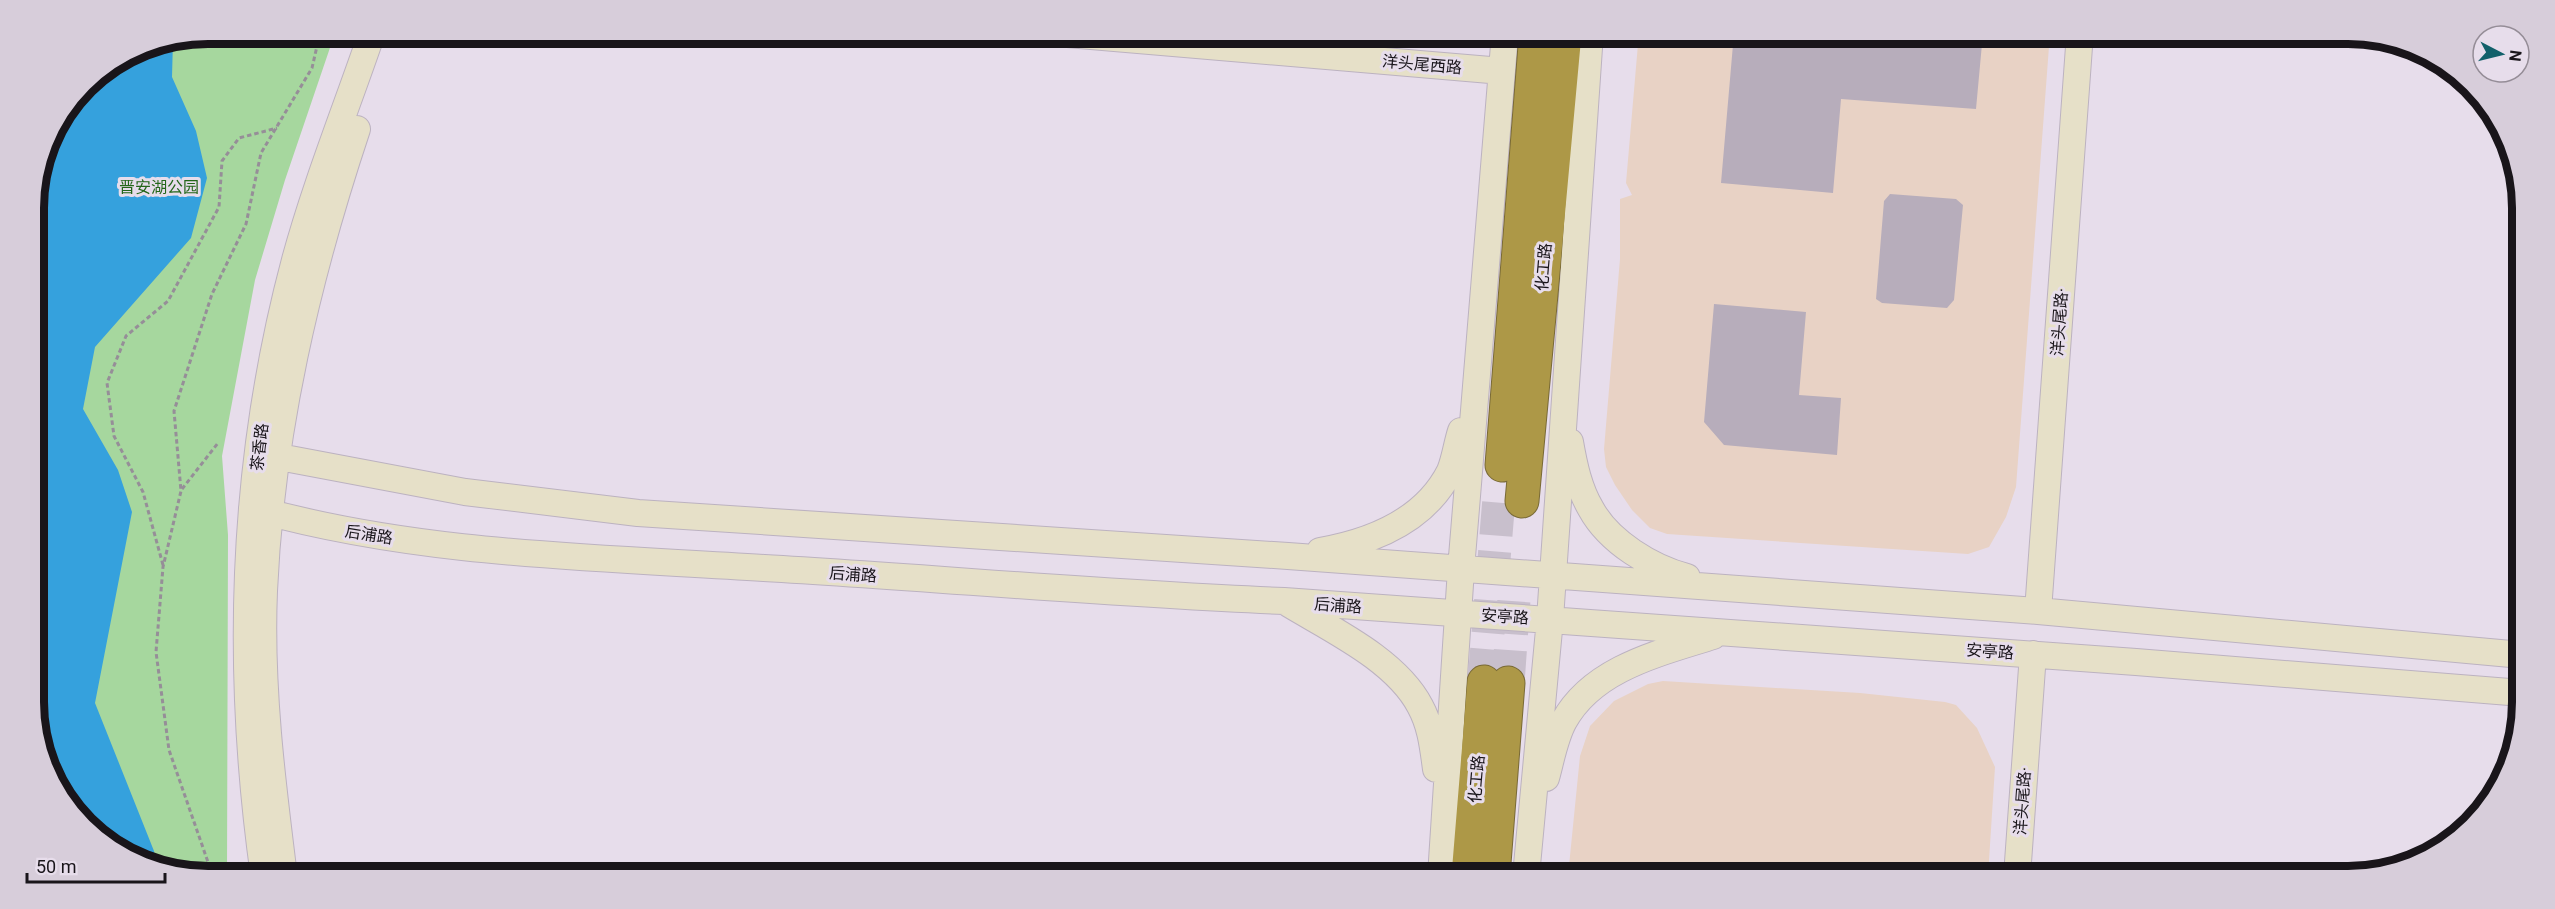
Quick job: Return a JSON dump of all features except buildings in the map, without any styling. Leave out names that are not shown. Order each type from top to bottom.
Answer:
[{"type":"highway","name":"化工路","points":[[1535,44],[1511,499],[1564,44]]},
{"type":"highway","name":"化工路","points":[[1470,865],[1496,682],[1493,865]]},
{"type":"main road","name":"茶香路","points":[[263,866],[246,691],[246,606],[262,510],[280,328],[302,236],[368,44]]},
{"type":"main road","name":"茶香路","points":[[267,455],[317,256],[384,44]]},
{"type":"main road","name":"洋头尾西路","points":[[1185,44],[1502,71]]},
{"type":"main road","points":[[1442,865],[1461,569],[1504,44]]},
{"type":"main road","points":[[1527,865],[1550,619],[1589,44]]},
{"type":"main road","name":"洋头尾路·","points":[[2038,611],[2079,44]]},
{"type":"main road","points":[[1288,556],[1344,547],[1398,526],[1420,511],[1450,470],[1478,366]]},
{"type":"main road","points":[[1564,411],[1576,471],[1591,510],[1616,538],[1668,572],[1728,588]]},
{"type":"main road","points":[[267,455],[465,492],[638,513],[1288,556],[2038,611],[2512,654]]},
{"type":"main road","name":"茶香路","points":[[262,510],[266,702],[283,866]]},
{"type":"main road","name":"后浦路","points":[[262,510],[382,537],[548,554],[1158,596],[1284,601],[1458,613]]},
{"type":"main road","points":[[1284,601],[1350,640],[1403,681],[1420,706],[1432,734],[1444,821]]},
{"type":"main road","name":"安亭路","points":[[1458,613],[2033,654],[2512,692]]},
{"type":"main road","points":[[1531,824],[1563,722],[1581,696],[1601,680],[1628,666],[1725,632]]},
{"type":"main road","name":"洋头尾路·","points":[[2018,865],[2033,654]]},
{"type":"path","points":[[209,866],[169,750],[156,651],[164,567],[181,491],[174,411],[212,294],[246,224],[261,153],[312,68],[317,44]]},
{"type":"path","points":[[164,567],[143,492],[114,436],[107,383],[126,336],[168,301],[219,207],[222,161],[239,138],[277,128]]},
{"type":"path","points":[[181,491],[218,443]]},
{"type":"shaded area","points":[[1638,44],[2049,44],[2016,487],[2006,517],[1989,547],[1968,554],[1667,534],[1650,528],[1632,510],[1606,467],[1604,449],[1620,259],[1620,199],[1632,195],[1626,183]]},
{"type":"shaded area","points":[[1663,681],[1860,693],[1956,705],[1977,728],[1995,767],[1989,865],[1569,865],[1580,756],[1590,726],[1614,701],[1648,684]]},
{"type":"green space","name":"晋安湖公园","points":[[331,44],[285,180],[255,280],[222,456],[228,535],[227,866],[186,864],[165,860],[135,849],[100,825],[84,809],[60,774],[47,733],[44,701],[45,186],[56,145],[71,117],[84,100],[108,77],[135,60],[155,52],[186,45]]},
{"type":"water","points":[[173,48],[172,77],[196,131],[207,178],[191,238],[95,347],[83,409],[118,470],[132,512],[95,703],[155,857],[135,849],[100,825],[84,809],[60,774],[52,754],[45,723],[44,197],[49,165],[60,135],[84,100],[108,77],[135,60]]},
{"type":"tunnel","points":[[1484,682],[1499,498]]},
{"type":"tunnel","points":[[1508,683],[1515,586]]}]
